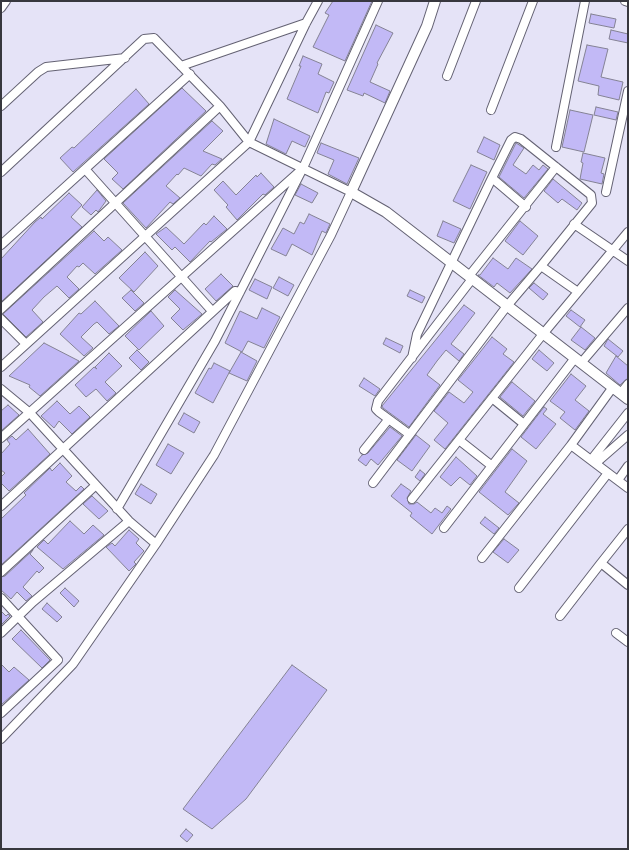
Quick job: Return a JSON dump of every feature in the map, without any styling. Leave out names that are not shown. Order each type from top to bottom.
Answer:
[{"type":"street","points":[[1,8],[6,1]]},
{"type":"street","points":[[1,367],[145,238],[249,142],[318,1]]},
{"type":"street","points":[[117,509],[215,341],[303,168],[378,1]]},
{"type":"street","points":[[1,739],[73,664],[156,544],[214,455],[331,235],[427,26],[435,1]]},
{"type":"street","points":[[447,76],[476,1]]},
{"type":"street","points":[[491,110],[534,1]]},
{"type":"street","points":[[556,147],[585,1]]},
{"type":"street","points":[[181,66],[306,23]]},
{"type":"street","points":[[1,172],[144,39],[154,38],[220,106],[249,142],[350,192],[386,212],[620,393]]},
{"type":"street","points":[[1,106],[38,72],[46,67],[125,58]]},
{"type":"street","points":[[1,245],[190,74]]},
{"type":"street","points":[[606,192],[628,91]]},
{"type":"street","points":[[1,309],[220,106]]},
{"type":"street","points":[[373,483],[507,306],[592,203],[591,195],[521,139],[515,137],[511,140],[450,261],[417,334],[412,358]]},
{"type":"street","points":[[409,434],[388,420],[376,409],[378,401],[412,358],[470,278],[556,167]]},
{"type":"street","points":[[1,438],[303,168]]},
{"type":"street","points":[[85,169],[145,238],[212,311]]},
{"type":"street","points":[[492,178],[526,207]]},
{"type":"street","points":[[574,224],[628,261]]},
{"type":"street","points":[[412,500],[542,334],[614,251],[628,232]]},
{"type":"street","points":[[541,266],[578,292]]},
{"type":"street","points":[[1,506],[234,291],[240,292]]},
{"type":"street","points":[[444,528],[524,424],[578,360],[628,308]]},
{"type":"street","points":[[1,318],[26,344]]},
{"type":"street","points":[[482,558],[571,445],[628,384]]},
{"type":"street","points":[[1,389],[30,413],[117,509],[156,544]]},
{"type":"street","points":[[492,398],[524,424]]},
{"type":"street","points":[[593,461],[628,413]]},
{"type":"street","points":[[364,450],[388,420]]},
{"type":"street","points":[[593,461],[628,435]]},
{"type":"street","points":[[459,440],[492,466]]},
{"type":"street","points":[[571,445],[628,488]]},
{"type":"street","points":[[618,480],[628,466]]},
{"type":"street","points":[[519,588],[608,473]]},
{"type":"street","points":[[1,572],[96,485]]},
{"type":"street","points":[[1,633],[18,616],[129,521]]},
{"type":"street","points":[[560,616],[628,528]]},
{"type":"street","points":[[601,563],[628,585]]},
{"type":"street","points":[[1,598],[58,660],[1,713]]},
{"type":"street","points":[[616,633],[628,642]]},
{"type":"building","points":[[333,1],[372,1],[345,61],[313,47],[329,15],[325,13]]},
{"type":"building","points":[[591,14],[616,19],[614,28],[589,23]]},
{"type":"building","points":[[376,25],[393,33],[377,63],[378,64],[370,82],[390,91],[385,103],[364,93],[363,96],[347,90]]},
{"type":"building","points":[[611,30],[628,34],[628,43],[609,39]]},
{"type":"building","points":[[587,45],[608,49],[601,77],[623,82],[619,100],[598,95],[599,86],[578,81]]},
{"type":"building","points":[[303,56],[322,64],[318,74],[334,82],[329,93],[326,92],[318,113],[287,99],[301,66],[299,66]]},
{"type":"building","points":[[182,88],[206,111],[123,189],[112,179],[118,173],[104,159]]},
{"type":"building","points":[[136,89],[149,104],[73,172],[60,158],[72,147],[74,148]]},
{"type":"building","points":[[596,107],[618,112],[616,120],[594,115]]},
{"type":"building","points":[[570,110],[593,115],[584,152],[562,147]]},
{"type":"building","points":[[274,119],[310,136],[305,147],[292,141],[286,154],[266,144]]},
{"type":"building","points":[[212,121],[223,131],[203,151],[222,159],[215,165],[212,164],[201,176],[184,168],[178,175],[177,174],[166,186],[180,198],[173,204],[170,202],[146,228],[123,203]]},
{"type":"building","points":[[484,137],[500,145],[494,160],[477,152]]},
{"type":"building","points":[[321,143],[359,158],[347,184],[328,174],[334,160],[317,153]]},
{"type":"building","points":[[516,143],[524,148],[513,165],[526,174],[533,165],[539,170],[543,165],[548,169],[524,198],[499,177]]},
{"type":"building","points":[[583,153],[605,158],[601,173],[604,174],[602,184],[580,179]]},
{"type":"building","points":[[471,165],[487,172],[470,209],[453,201]]},
{"type":"building","points":[[261,173],[274,187],[265,195],[263,194],[237,220],[226,207],[228,205],[214,190],[223,181],[236,195],[256,175],[257,177]]},
{"type":"building","points":[[553,179],[582,203],[577,210],[562,199],[558,203],[544,191]]},
{"type":"building","points":[[301,184],[318,193],[312,203],[295,195]]},
{"type":"building","points":[[97,190],[106,201],[98,212],[96,210],[91,215],[82,207]]},
{"type":"building","points":[[69,193],[82,205],[71,217],[82,227],[1,302],[1,259],[35,222],[41,217],[42,219]]},
{"type":"building","points":[[309,214],[330,224],[326,233],[322,231],[312,255],[292,244],[286,256],[271,249],[283,228],[294,234],[300,222],[304,224]]},
{"type":"building","points":[[214,216],[227,229],[211,242],[210,241],[190,262],[175,247],[172,250],[156,234],[166,227],[184,244],[204,223],[206,225]]},
{"type":"building","points":[[443,221],[461,229],[454,243],[437,236]]},
{"type":"building","points":[[520,221],[538,236],[523,255],[505,241]]},
{"type":"building","points":[[94,231],[104,241],[108,237],[122,250],[95,274],[83,263],[79,267],[77,266],[67,277],[79,289],[69,298],[57,286],[44,297],[32,310],[43,322],[26,337],[3,314]]},
{"type":"building","points":[[145,252],[158,266],[134,292],[119,278]]},
{"type":"building","points":[[493,258],[508,269],[516,258],[532,269],[510,293],[497,283],[494,287],[478,275],[480,275]]},
{"type":"building","points":[[221,274],[233,286],[216,301],[205,289]]},
{"type":"building","points":[[279,277],[294,285],[288,296],[273,288]]},
{"type":"building","points":[[255,279],[272,287],[267,299],[249,290]]},
{"type":"building","points":[[534,283],[548,294],[543,300],[529,288]]},
{"type":"building","points":[[131,290],[144,303],[135,311],[122,298]]},
{"type":"building","points":[[175,290],[202,314],[183,330],[171,318],[180,309],[168,297]]},
{"type":"building","points":[[410,290],[425,297],[422,303],[407,296]]},
{"type":"building","points":[[95,301],[119,326],[109,334],[97,322],[94,324],[81,337],[93,348],[84,356],[60,334],[79,313],[81,314]]},
{"type":"building","points":[[464,305],[475,313],[451,344],[464,354],[459,361],[446,350],[437,361],[427,375],[440,385],[409,427],[382,406]]},
{"type":"building","points":[[262,308],[280,317],[264,348],[248,341],[242,352],[225,343],[240,311],[257,319]]},
{"type":"building","points":[[571,310],[585,320],[580,327],[566,316]]},
{"type":"building","points":[[151,311],[164,326],[139,350],[125,336]]},
{"type":"building","points":[[581,327],[595,338],[585,350],[571,340]]},
{"type":"building","points":[[492,337],[507,349],[503,354],[514,362],[445,449],[434,440],[448,423],[434,411],[449,392],[464,403],[473,392],[458,380]]},
{"type":"building","points":[[386,338],[403,346],[400,353],[383,344]]},
{"type":"building","points":[[608,339],[623,351],[618,357],[604,346]]},
{"type":"building","points":[[44,343],[79,361],[40,396],[29,387],[30,385],[9,376]]},
{"type":"building","points":[[137,350],[149,362],[141,370],[129,358]]},
{"type":"building","points":[[539,350],[554,363],[547,371],[532,359]]},
{"type":"building","points":[[241,352],[257,361],[247,381],[229,373]]},
{"type":"building","points":[[109,353],[122,366],[105,382],[116,393],[107,401],[96,389],[86,397],[75,385],[94,367],[97,369],[95,367]]},
{"type":"building","points":[[616,356],[628,366],[628,378],[620,385],[606,373]]},
{"type":"building","points":[[214,363],[230,371],[213,403],[195,393],[209,368],[211,369]]},
{"type":"building","points":[[571,374],[586,386],[575,400],[589,411],[575,430],[560,418],[565,412],[550,401]]},
{"type":"building","points":[[364,378],[380,389],[375,396],[359,386]]},
{"type":"building","points":[[512,382],[535,401],[523,416],[500,397]]},
{"type":"building","points":[[57,401],[70,414],[79,406],[90,417],[72,434],[59,421],[54,428],[41,416]]},
{"type":"building","points":[[8,405],[19,415],[1,431],[1,411]]},
{"type":"building","points":[[544,407],[547,409],[543,414],[556,424],[536,449],[521,437]]},
{"type":"building","points":[[184,413],[200,422],[194,433],[178,424]]},
{"type":"building","points":[[390,427],[402,436],[378,465],[371,459],[366,466],[358,460],[362,455],[368,453]]},
{"type":"building","points":[[28,429],[50,454],[9,491],[1,483],[1,477],[5,473],[1,470],[1,454],[10,444],[7,440],[12,436],[16,440]]},
{"type":"building","points":[[416,435],[430,446],[412,471],[397,460]]},
{"type":"building","points":[[168,444],[184,453],[171,474],[156,465]]},
{"type":"building","points":[[512,449],[527,461],[505,492],[519,503],[508,515],[479,492]]},
{"type":"building","points":[[456,457],[477,476],[470,485],[460,477],[451,486],[440,477]]},
{"type":"building","points":[[60,463],[72,476],[66,482],[76,491],[81,486],[84,489],[1,565],[1,519],[26,495],[24,493],[50,468],[52,471]]},
{"type":"building","points":[[420,470],[425,474],[420,481],[415,477]]},
{"type":"building","points":[[141,484],[157,494],[151,504],[135,494]]},
{"type":"building","points":[[401,484],[411,491],[407,498],[409,504],[414,504],[417,502],[431,513],[435,508],[442,513],[447,506],[451,509],[432,534],[410,516],[412,513],[391,496]]},
{"type":"building","points":[[92,496],[108,511],[99,519],[83,504]]},
{"type":"building","points":[[485,517],[499,528],[494,534],[480,523]]},
{"type":"building","points":[[70,521],[84,534],[93,525],[104,535],[63,569],[37,547],[44,540],[48,544]]},
{"type":"building","points":[[129,530],[139,539],[136,543],[144,551],[134,562],[136,564],[129,571],[106,547],[112,543],[115,546]]},
{"type":"building","points":[[504,539],[519,550],[508,563],[493,552]]},
{"type":"building","points":[[33,550],[30,554],[44,568],[39,573],[37,571],[23,587],[32,596],[26,601],[17,592],[11,599],[1,590],[1,577],[5,576]]},
{"type":"building","points":[[65,588],[79,601],[74,607],[60,593]]},
{"type":"building","points":[[47,603],[62,617],[57,622],[42,609]]},
{"type":"building","points":[[1,611],[6,616],[8,614],[10,616],[1,625]]},
{"type":"building","points":[[21,630],[50,660],[42,668],[12,639]]},
{"type":"building","points":[[1,664],[9,672],[14,667],[29,680],[1,705]]},
{"type":"building","points":[[292,665],[327,690],[246,799],[212,829],[183,809]]},
{"type":"building","points":[[186,829],[193,835],[187,842],[180,836]]}]
